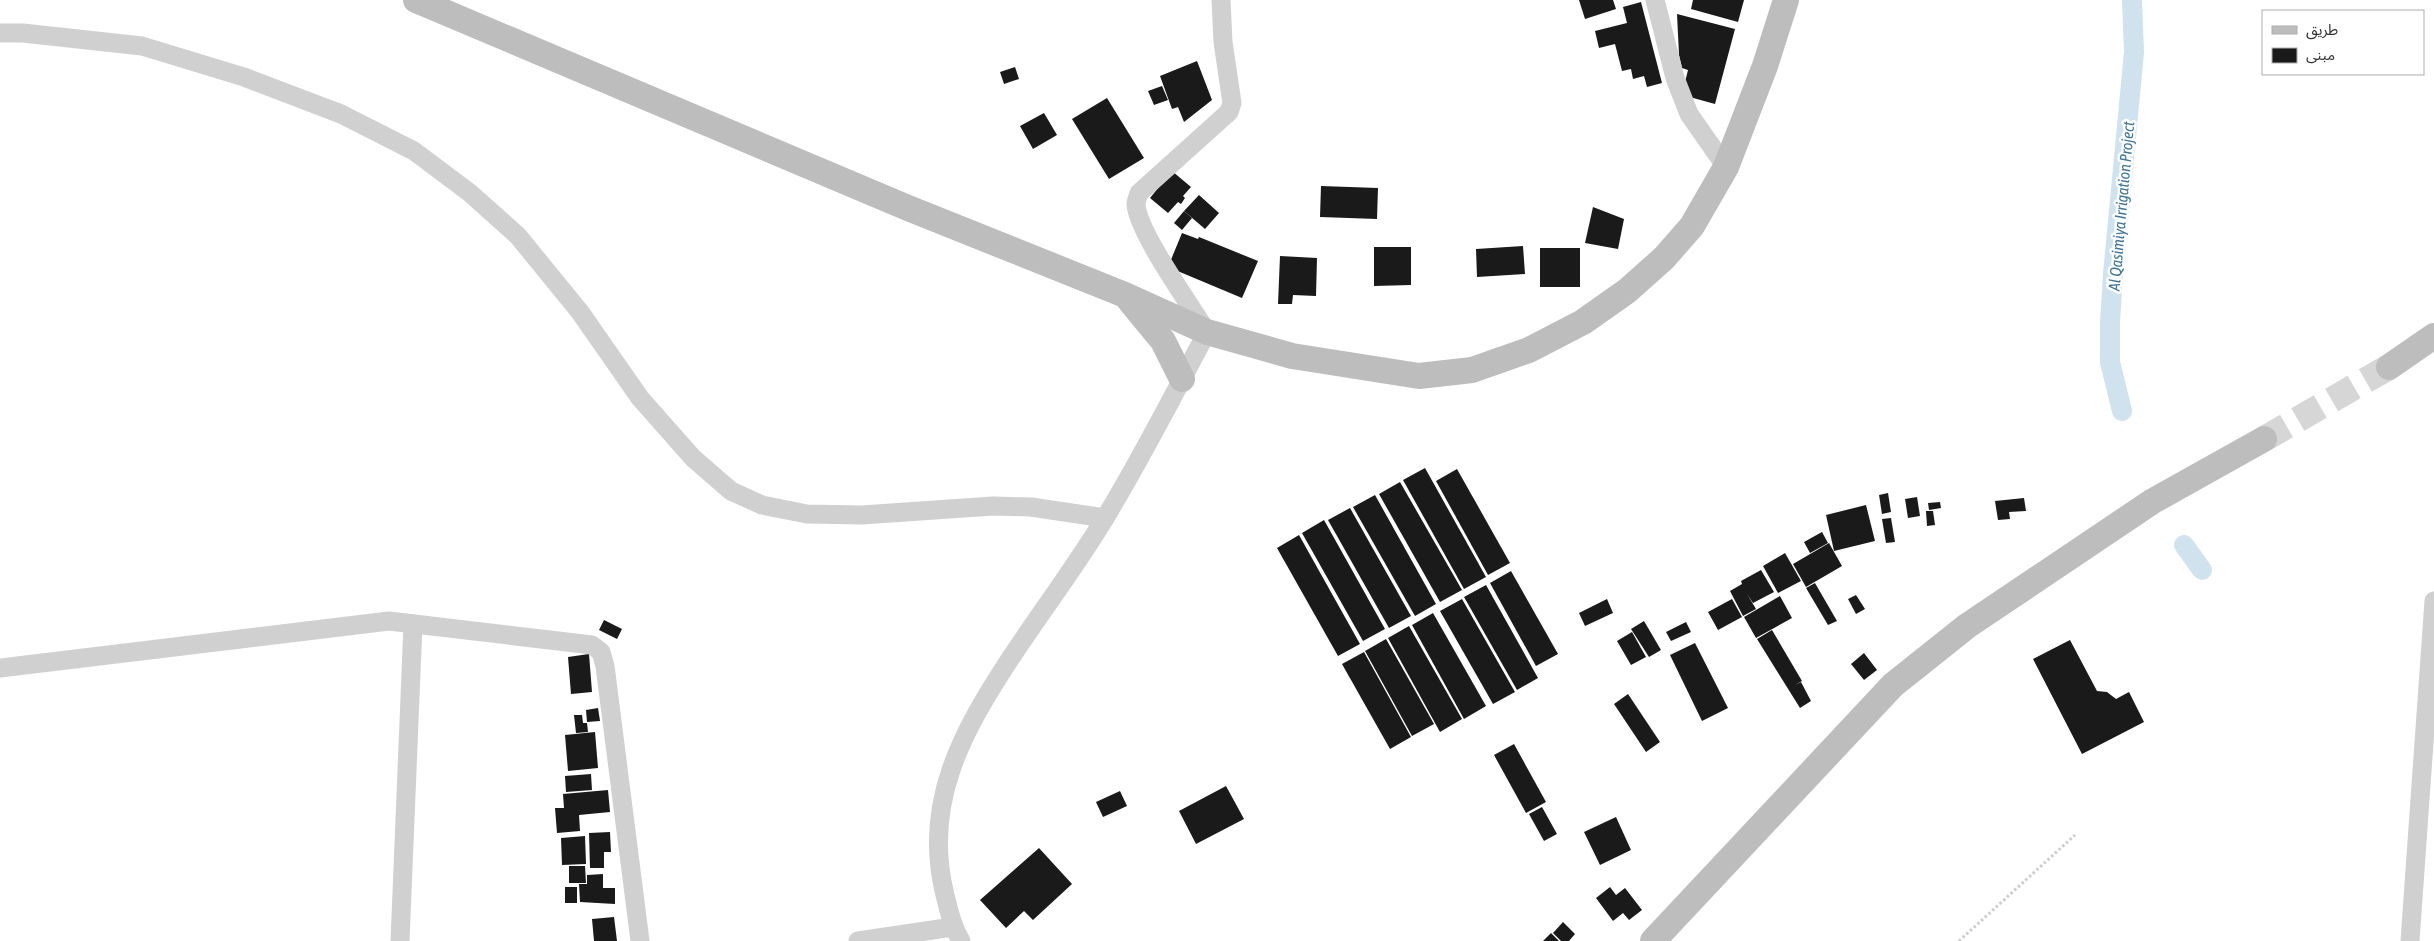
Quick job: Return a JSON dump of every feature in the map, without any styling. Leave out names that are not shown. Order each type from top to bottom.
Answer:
[{"type":"main road","points":[[416,0],[917,212],[1125,295],[1208,332],[1292,356],[1419,376],[1472,370],[1529,350],[1582,322],[1627,291],[1664,258],[1692,226],[1726,167],[1765,66],[1786,0]]},
{"type":"main road","points":[[1125,295],[1163,342],[1182,378]]},
{"type":"main road","points":[[2389,366],[2434,336]]},
{"type":"main road","points":[[1653,941],[1893,686],[1967,626],[2152,501],[2264,438]]},
{"type":"street","points":[[858,941],[957,934],[938,870],[938,824],[946,783],[960,744],[983,700],[1105,518],[1208,332],[1164,266],[1138,215],[1136,202],[1139,193],[1229,112],[1232,103],[1223,42],[1221,0]]},
{"type":"street","points":[[1654,0],[1675,78],[1689,114],[1726,167]]},
{"type":"street","points":[[0,33],[24,33],[142,46],[244,76],[341,114],[414,151],[470,193],[518,236],[580,312],[640,398],[693,458],[731,491],[762,505],[807,514],[862,515],[984,506],[1021,507],[1105,518]]},
{"type":"street","points":[[2410,941],[2434,601]]},
{"type":"street","points":[[0,668],[389,621],[592,645],[601,652],[605,666],[640,941]]},
{"type":"street","points":[[400,941],[413,624]]},
{"type":"path","points":[[1959,941],[2075,835]]},
{"type":"building","points":[[1579,0],[1613,0],[1616,9],[1585,19]]},
{"type":"building","points":[[1693,0],[1744,0],[1738,22],[1691,9]]},
{"type":"building","points":[[1641,2],[1662,83],[1647,87],[1644,76],[1633,79],[1631,69],[1622,71],[1615,44],[1599,48],[1595,31],[1627,23],[1623,7]]},
{"type":"building","points":[[1677,14],[1735,29],[1715,104],[1686,96],[1684,86],[1688,70],[1682,68],[1679,55]]},
{"type":"building","points":[[1197,61],[1212,100],[1184,122],[1178,107],[1172,109],[1160,76]]},
{"type":"building","points":[[1015,67],[1019,79],[1004,84],[1000,72]]},
{"type":"building","points":[[1162,86],[1168,100],[1154,105],[1148,91]]},
{"type":"building","points":[[1107,98],[1144,158],[1109,179],[1072,119]]},
{"type":"building","points":[[1044,113],[1057,135],[1033,149],[1020,126]]},
{"type":"building","points":[[1172,171],[1191,187],[1183,196],[1185,198],[1181,204],[1178,202],[1168,213],[1150,198]]},
{"type":"building","points":[[1321,186],[1378,188],[1377,219],[1320,217]]},
{"type":"building","points":[[1199,195],[1219,213],[1205,229],[1184,211]]},
{"type":"building","points":[[1593,207],[1624,219],[1618,249],[1585,243]]},
{"type":"building","points":[[1184,211],[1192,218],[1182,230],[1174,223]]},
{"type":"building","points":[[1182,233],[1198,239],[1199,237],[1258,261],[1242,298],[1168,267]]},
{"type":"building","points":[[1523,246],[1525,274],[1477,277],[1476,249]]},
{"type":"building","points":[[1374,247],[1411,247],[1411,285],[1374,286]]},
{"type":"building","points":[[1540,248],[1580,248],[1580,287],[1540,287]]},
{"type":"building","points":[[1280,256],[1317,258],[1316,296],[1293,295],[1292,304],[1278,304]]},
{"type":"building","points":[[1425,468],[1486,577],[1464,589],[1403,480]]},
{"type":"building","points":[[1457,469],[1510,563],[1488,575],[1436,481]]},
{"type":"building","points":[[1400,482],[1462,590],[1440,602],[1379,494]]},
{"type":"building","points":[[1888,493],[1891,512],[1882,514],[1879,495]]},
{"type":"building","points":[[1375,495],[1436,604],[1415,616],[1353,507]]},
{"type":"building","points":[[1917,497],[1920,516],[1908,518],[1905,499]]},
{"type":"building","points":[[2024,498],[2026,511],[2009,512],[2010,519],[1998,520],[1995,501]]},
{"type":"building","points":[[1940,502],[1941,508],[1929,510],[1928,503]]},
{"type":"building","points":[[1866,505],[1875,541],[1834,551],[1826,515]]},
{"type":"building","points":[[1350,508],[1411,616],[1389,628],[1328,520]]},
{"type":"building","points":[[1926,511],[1933,511],[1935,525],[1927,526]]},
{"type":"building","points":[[1891,518],[1895,542],[1886,543],[1882,519]]},
{"type":"building","points":[[1324,520],[1385,629],[1363,641],[1302,533]]},
{"type":"building","points":[[1822,532],[1828,543],[1810,553],[1804,542]]},
{"type":"building","points":[[1299,535],[1360,644],[1338,656],[1277,548]]},
{"type":"building","points":[[1829,543],[1842,566],[1806,587],[1793,564]]},
{"type":"building","points":[[1785,553],[1801,581],[1778,593],[1763,566]]},
{"type":"building","points":[[1761,570],[1774,592],[1753,603],[1747,594],[1756,609],[1743,616],[1730,591],[1742,584],[1741,581]]},
{"type":"building","points":[[1511,571],[1558,654],[1536,666],[1490,583]]},
{"type":"building","points":[[1815,583],[1837,621],[1828,625],[1806,588]]},
{"type":"building","points":[[1486,585],[1538,678],[1517,690],[1464,597]]},
{"type":"building","points":[[1856,595],[1865,609],[1856,614],[1848,599]]},
{"type":"building","points":[[1780,596],[1792,618],[1756,638],[1744,617]]},
{"type":"building","points":[[1462,599],[1515,692],[1493,704],[1440,611]]},
{"type":"building","points":[[1607,599],[1613,613],[1585,626],[1579,613]]},
{"type":"building","points":[[1732,599],[1742,617],[1718,630],[1708,612]]},
{"type":"building","points":[[1433,613],[1486,706],[1464,719],[1412,625]]},
{"type":"building","points":[[604,620],[622,629],[617,639],[599,630]]},
{"type":"building","points":[[1644,621],[1661,650],[1649,657],[1631,629]]},
{"type":"building","points":[[1686,622],[1691,632],[1671,641],[1666,632]]},
{"type":"building","points":[[1409,626],[1462,719],[1440,732],[1388,638]]},
{"type":"building","points":[[1772,630],[1802,681],[1795,685],[1801,682],[1811,701],[1800,708],[1757,639]]},
{"type":"building","points":[[1632,632],[1646,657],[1631,665],[1617,641]]},
{"type":"building","points":[[1386,639],[1434,724],[1412,736],[1365,651]]},
{"type":"building","points":[[2070,640],[2097,691],[2107,692],[2116,699],[2129,692],[2144,722],[2082,754],[2033,659]]},
{"type":"building","points":[[1695,643],[1728,708],[1702,721],[1670,655]]},
{"type":"building","points":[[1364,652],[1411,737],[1390,749],[1342,664]]},
{"type":"building","points":[[1864,653],[1877,670],[1864,680],[1851,664]]},
{"type":"building","points":[[589,654],[592,692],[571,694],[568,657]]},
{"type":"building","points":[[1628,694],[1660,742],[1646,752],[1614,704]]},
{"type":"building","points":[[598,708],[600,721],[587,722],[586,710]]},
{"type":"building","points":[[574,715],[582,715],[583,723],[587,723],[588,732],[576,733]]},
{"type":"building","points":[[595,732],[598,768],[568,771],[565,735]]},
{"type":"building","points":[[1514,744],[1546,802],[1526,813],[1494,755]]},
{"type":"building","points":[[591,774],[592,790],[566,792],[565,776]]},
{"type":"building","points":[[1226,786],[1244,819],[1196,844],[1179,811]]},
{"type":"building","points":[[608,790],[610,812],[579,815],[580,831],[557,833],[555,808],[564,808],[563,794]]},
{"type":"building","points":[[1120,791],[1127,806],[1103,817],[1096,802]]},
{"type":"building","points":[[1542,807],[1557,834],[1544,841],[1529,814]]},
{"type":"building","points":[[1616,817],[1631,850],[1600,865],[1584,832]]},
{"type":"building","points":[[610,832],[611,852],[604,852],[604,868],[590,868],[589,833]]},
{"type":"building","points":[[585,836],[586,864],[562,865],[561,838]]},
{"type":"building","points":[[1039,848],[1072,884],[1033,920],[1024,911],[1006,928],[980,900]]},
{"type":"building","points":[[569,866],[585,866],[586,883],[569,883]]},
{"type":"building","points":[[603,874],[603,888],[615,888],[615,904],[580,902],[579,884],[587,884],[587,875]]},
{"type":"building","points":[[565,887],[577,887],[577,903],[565,903]]},
{"type":"building","points":[[1610,887],[1616,895],[1625,888],[1642,910],[1629,920],[1623,913],[1613,921],[1596,898]]},
{"type":"building","points":[[614,917],[617,941],[594,941],[592,919]]},
{"type":"building","points":[[1563,922],[1575,934],[1569,941],[1561,941],[1553,933]]},
{"type":"building","points":[[1551,933],[1559,941],[1543,941]]},
{"type":"waterway","name":"Al Qasimiya Irrigation Project","points":[[2122,411],[2110,362],[2110,322],[2134,52],[2132,0]]},
{"type":"waterway","name":"Al Qasimiya Irrigation Project","points":[[2184,545],[2202,570]]},
{"type":"tunnel","points":[[2264,439],[2389,367]]}]
